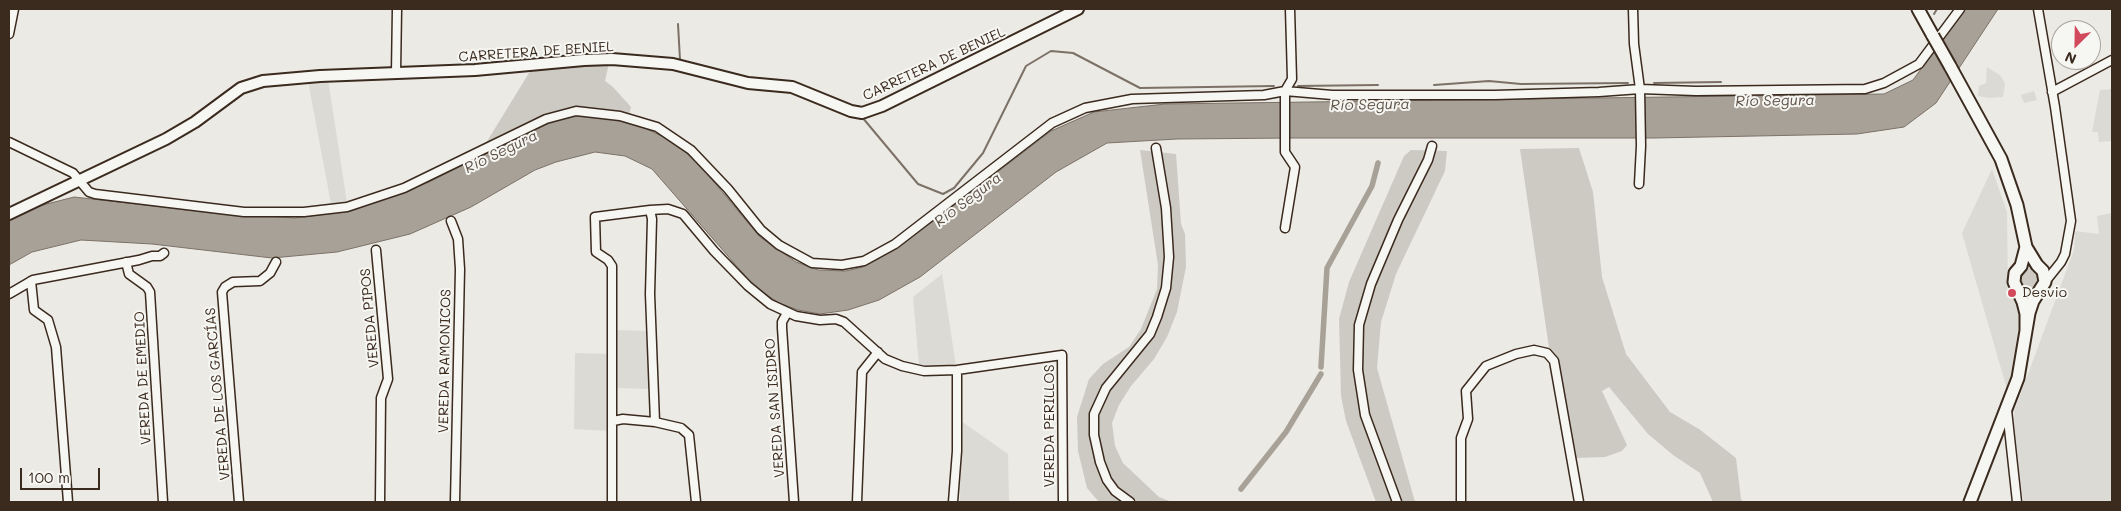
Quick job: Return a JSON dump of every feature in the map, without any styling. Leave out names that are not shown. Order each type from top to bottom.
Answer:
[{"type":"highway","points":[[1918,9],[2004,167],[2017,205],[2026,247],[2045,274],[2045,282],[2037,293],[2029,313],[2018,378],[1970,502]]},
{"type":"highway","points":[[2026,247],[2014,277],[2026,314],[2026,330]]},
{"type":"highway","points":[[2020,266],[2028,263],[2039,266]]},
{"type":"highway","points":[[2019,290],[2028,294],[2037,293]]},
{"type":"main road","name":"CARRETERA DE BENIEL","points":[[9,214],[177,133],[241,88],[250,84],[294,77],[476,70],[595,59],[663,63],[748,83],[792,87],[851,111],[862,113],[882,106],[1078,9]]},
{"type":"street","points":[[9,34],[14,9]]},
{"type":"street","points":[[396,73],[397,9]]},
{"type":"street","points":[[1285,228],[1295,167],[1285,152],[1285,91],[1292,80],[1290,9]]},
{"type":"street","points":[[1633,9],[1634,44],[1640,89],[1641,146],[1639,184]]},
{"type":"street","points":[[9,142],[67,169],[89,192],[95,194],[244,212],[304,212],[347,207],[404,188],[546,119],[576,111],[620,116],[657,127],[692,150],[728,189],[761,230],[786,249],[812,263],[842,265],[864,261],[895,244],[1052,123],[1085,108],[1132,99],[1264,96],[1285,91],[1332,95],[1495,95],[1640,89],[1705,91],[1865,89],[1884,83],[1919,64],[1960,9]]},
{"type":"street","points":[[2038,9],[2071,221],[2068,245],[2057,268],[2045,282]]},
{"type":"street","points":[[2052,92],[2088,73],[2098,65],[2112,60]]},
{"type":"street","points":[[1397,502],[1365,414],[1358,370],[1360,326],[1371,284],[1398,220],[1428,160],[1432,146]]},
{"type":"street","points":[[1130,502],[1115,491],[1103,471],[1094,435],[1094,414],[1106,388],[1150,334],[1166,288],[1169,257],[1166,208],[1156,148]]},
{"type":"street","name":"VEREDA PERILLOS","points":[[650,210],[668,209],[684,214],[714,252],[748,286],[770,304],[787,313],[809,318],[836,319],[844,322],[885,359],[902,366],[924,371],[957,370],[1062,355],[1063,502]]},
{"type":"street","points":[[612,502],[612,266],[608,260],[596,252],[595,217],[650,210],[652,219],[650,294],[655,422]]},
{"type":"street","name":"VEREDA RAMONICOS","points":[[451,221],[458,239],[460,269],[455,502]]},
{"type":"street","name":"VEREDA PIPOS","points":[[376,250],[388,379],[381,398],[380,502]]},
{"type":"street","points":[[9,294],[31,281],[152,256],[160,256],[164,253]]},
{"type":"street","name":"VEREDA DE EMEDIO","points":[[126,262],[129,274],[147,287],[150,292],[163,502]]},
{"type":"street","name":"VEREDA DE LOS GARCÍAS","points":[[239,502],[222,292],[233,282],[260,281],[270,273],[276,262]]},
{"type":"street","points":[[2039,266],[2057,268]]},
{"type":"street","points":[[31,281],[34,310],[48,320],[56,347],[68,502]]},
{"type":"street","name":"VEREDA SAN ISIDRO","points":[[787,313],[784,317],[782,328],[794,502]]},
{"type":"street","points":[[1461,502],[1461,438],[1468,419],[1466,391],[1486,366],[1516,354],[1534,350],[1548,353],[1554,361],[1579,502]]},
{"type":"street","points":[[857,502],[862,372],[878,352]]},
{"type":"street","points":[[954,502],[957,452],[957,370]]},
{"type":"street","points":[[2007,406],[2017,502]]},
{"type":"street","points":[[613,421],[655,422],[681,428],[689,435],[696,502]]},
{"type":"shaded area","points":[[609,63],[605,81],[631,107],[629,115],[551,114],[486,143],[532,68]]},
{"type":"shaded area","points":[[1987,67],[2001,76],[2005,84],[2003,97],[1989,98],[1978,96],[1979,86],[1986,83]]},
{"type":"shaded area","points":[[328,79],[347,203],[331,204],[308,81]]},
{"type":"shaded area","points":[[2112,89],[2112,141],[2099,142],[2098,132],[2092,132],[2100,90]]},
{"type":"shaded area","points":[[2034,91],[2037,100],[2024,103],[2021,95]]},
{"type":"shaded area","points":[[1579,148],[1593,192],[1602,277],[1626,354],[1670,412],[1699,429],[1736,458],[1741,499],[1743,502],[1713,502],[1700,473],[1673,455],[1648,434],[1609,387],[1602,391],[1627,445],[1622,451],[1605,457],[1576,458],[1549,348],[1520,149]]},
{"type":"shaded area","points":[[1140,150],[1176,154],[1181,224],[1185,234],[1186,267],[1177,312],[1167,337],[1154,359],[1131,386],[1119,405],[1112,423],[1115,446],[1123,463],[1159,497],[1172,502],[1099,502],[1087,488],[1078,451],[1077,417],[1089,379],[1103,364],[1129,347],[1141,329],[1157,289],[1158,265]]},
{"type":"shaded area","points":[[1411,150],[1447,151],[1445,171],[1396,274],[1381,322],[1377,368],[1415,502],[1376,502],[1346,421],[1341,396],[1339,319],[1349,282],[1404,156]]},
{"type":"shaded area","points":[[1992,169],[2007,212],[2008,294],[2020,304],[2022,317],[2020,342],[2008,393],[1962,233]]},
{"type":"shaded area","points":[[2112,213],[2112,502],[2023,502],[2013,420],[2014,412],[2074,250],[2075,231],[2099,234],[2097,216]]},
{"type":"shaded area","points":[[2029,268],[2036,271],[2039,278],[2036,285],[2029,288],[2022,285],[2019,278],[2022,271]]},
{"type":"shaded area","points":[[942,274],[956,366],[919,365],[913,297]]},
{"type":"shaded area","points":[[611,330],[649,331],[650,389],[616,388],[610,431],[574,429],[575,353],[610,354]]},
{"type":"shaded area","points":[[961,421],[1008,454],[1009,502],[960,502]]},
{"type":"water","name":"Río Segura","points":[[1965,9],[1998,9],[1936,103],[1904,127],[1857,134],[1654,138],[1177,139],[1107,143],[1056,172],[920,277],[879,300],[848,310],[820,314],[798,310],[779,303],[755,287],[652,169],[625,156],[595,152],[556,162],[535,170],[471,207],[410,234],[337,252],[272,258],[152,244],[81,240],[32,252],[9,265],[9,221],[35,207],[74,197],[200,211],[294,218],[351,211],[429,182],[544,124],[573,116],[594,116],[634,123],[672,141],[698,163],[760,237],[796,262],[818,270],[846,271],[863,267],[932,222],[1051,131],[1094,112],[1165,104],[1884,94],[1913,80]]},
{"type":"waterway","points":[[1934,14],[1937,9]]},
{"type":"waterway","points":[[678,24],[680,60]]},
{"type":"waterway","points":[[862,117],[918,184],[943,194],[954,188],[983,153],[1026,66],[1051,51],[1073,53],[1140,88],[1274,86]]},
{"type":"waterway","points":[[1434,85],[1489,81],[1521,84],[1628,83]]},
{"type":"waterway","points":[[1654,83],[1721,82]]},
{"type":"waterway","points":[[1298,86],[1378,85]]},
{"type":"waterway","points":[[1321,367],[1327,268],[1372,186],[1378,163]]},
{"type":"waterway","points":[[1241,489],[1286,432],[1321,374]]},
{"type":"place","name":"Desvio","points":[[2012,293]]}]
